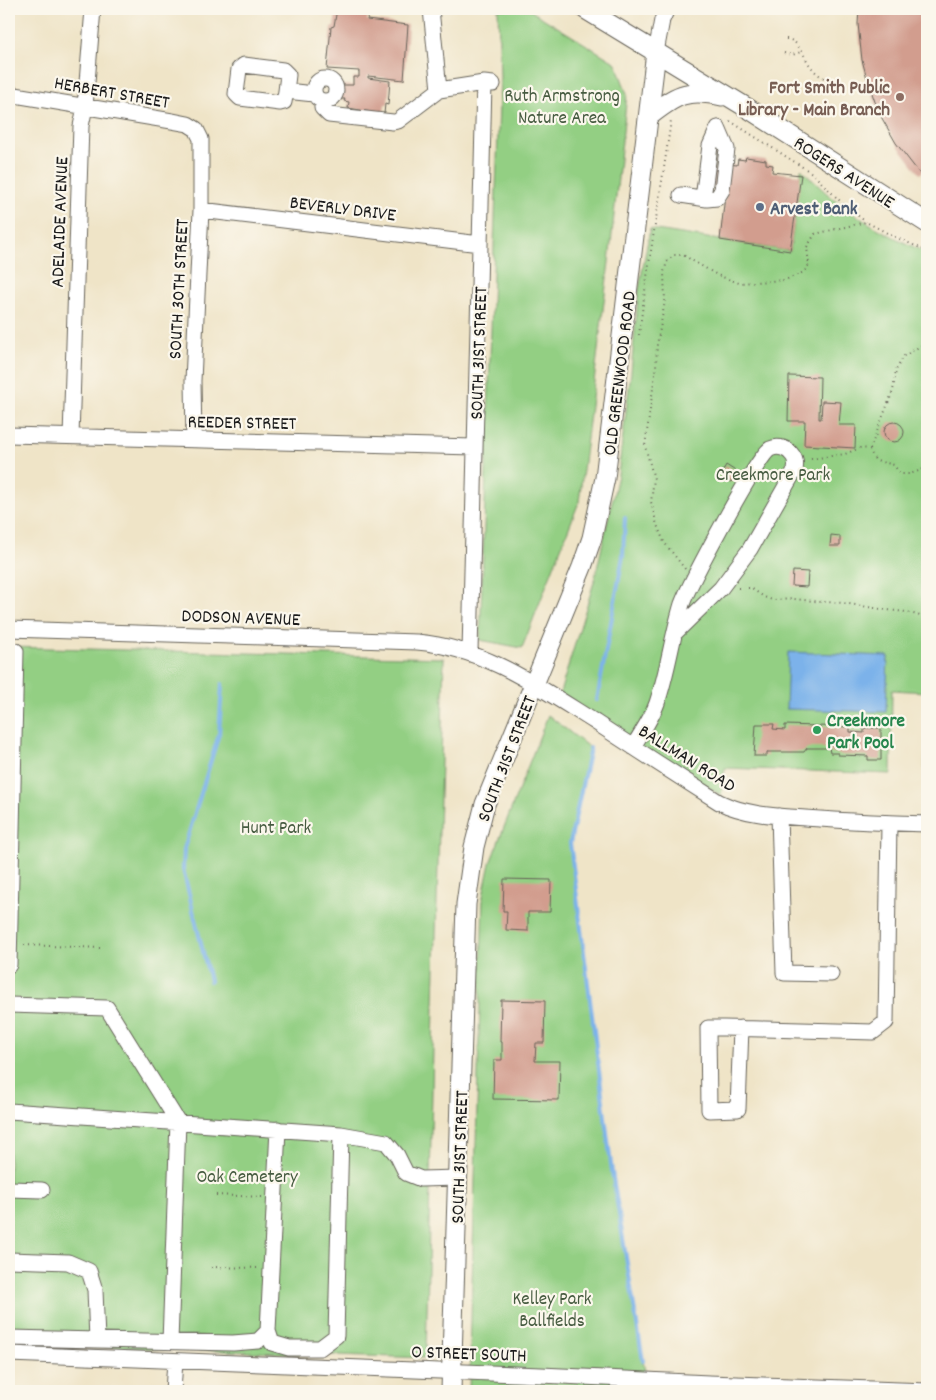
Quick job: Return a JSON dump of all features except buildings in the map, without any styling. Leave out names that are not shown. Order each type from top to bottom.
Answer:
[{"type":"main road","name":"ROGERS AVENUE","points":[[585,9],[731,98],[927,223]]},
{"type":"main road","name":"OLD GREENWOOD ROAD","points":[[533,683],[582,567],[599,508],[605,478],[656,52]]},
{"type":"main road","points":[[648,117],[670,100],[687,93],[706,92],[731,98]]},
{"type":"main road","name":"SOUTH 31ST STREET","points":[[451,1391],[466,904],[469,875],[484,804],[533,683]]},
{"type":"street","name":"ADELAIDE AVENUE","points":[[71,437],[81,126],[85,107],[92,9]]},
{"type":"street","points":[[286,91],[318,98],[322,108],[329,115],[398,121],[439,90],[431,9]]},
{"type":"street","points":[[656,52],[662,20],[667,9]]},
{"type":"street","name":"SOUTH 31ST STREET","points":[[439,90],[488,84],[480,244],[470,652],[492,661],[533,683]]},
{"type":"street","name":"HERBERT STREET","points":[[9,94],[188,124],[198,132],[201,139]]},
{"type":"street","points":[[681,195],[717,198],[722,190],[728,149],[718,128]]},
{"type":"street","name":"SOUTH 30TH STREET","points":[[194,440],[193,381],[201,210],[201,139]]},
{"type":"street","name":"BEVERLY DRIVE","points":[[201,210],[480,244]]},
{"type":"street","name":"REEDER STREET","points":[[9,435],[474,447]]},
{"type":"street","points":[[633,747],[656,706],[674,633],[683,603],[695,576],[752,472],[768,450],[777,447],[788,450],[795,459],[795,470],[750,549],[721,588],[674,633]]},
{"type":"street","name":"DODSON AVENUE","points":[[9,629],[418,642],[470,652]]},
{"type":"street","points":[[9,651],[16,651],[12,724],[9,966]]},
{"type":"street","name":"BALLMAN ROAD","points":[[533,683],[719,802],[732,808],[779,816],[927,824]]},
{"type":"street","points":[[779,816],[784,973],[831,974]]},
{"type":"street","points":[[741,1028],[738,1109],[709,1110],[708,1028],[741,1028],[873,1032],[886,1022],[889,822]]},
{"type":"street","points":[[9,1005],[107,1008],[178,1122],[170,1342]]},
{"type":"street","points":[[9,1111],[341,1134],[386,1142],[397,1155],[406,1173],[421,1179],[458,1178]]},
{"type":"street","points":[[278,1129],[268,1331],[272,1344],[289,1348],[320,1348],[336,1336],[341,1134]]},
{"type":"street","points":[[9,1189],[42,1190]]},
{"type":"street","points":[[9,1260],[68,1262],[88,1271],[94,1290],[96,1340]]},
{"type":"street","points":[[9,1338],[234,1343],[258,1342],[268,1331]]},
{"type":"street","name":"O STREET SOUTH","points":[[9,1354],[452,1372],[668,1386],[927,1391]]},
{"type":"street","points":[[173,1391],[175,1360]]},
{"type":"path","points":[[786,39],[791,39],[797,44],[814,71],[832,82]]},
{"type":"path","points":[[784,53],[801,52]]},
{"type":"path","points":[[686,571],[664,542],[657,524],[652,502],[654,480],[645,446],[656,367],[657,345],[665,301],[664,272],[666,262],[674,256],[683,255],[717,275],[739,283],[785,280],[804,272],[809,265],[807,247],[815,234],[866,222],[927,251]]},
{"type":"path","points":[[638,337],[641,318]]},
{"type":"path","points":[[927,342],[904,356],[896,370],[893,391],[870,449],[873,458],[877,461],[894,465],[900,474],[910,474],[927,468]]},
{"type":"path","points":[[811,460],[845,454],[860,448],[870,449]]},
{"type":"path","points":[[731,588],[751,588],[772,600],[794,598],[843,603],[907,612],[927,618]]},
{"type":"path","points":[[9,945],[102,948]]},
{"type":"path","points":[[216,1195],[274,1197]]},
{"type":"path","points":[[211,1268],[271,1269]]},
{"type":"green space","name":"Ruth Armstrong Nature Area","points":[[498,9],[528,9],[616,63],[627,94],[609,262],[579,502],[522,648],[480,640],[500,77]]},
{"type":"green space","name":"Creekmore Park","points":[[801,169],[831,197],[862,219],[927,253],[927,692],[892,690],[891,774],[725,768],[721,795],[558,699],[594,582],[618,475],[639,288],[650,229],[790,251]]},
{"type":"green space","name":"Oak Cemetery","points":[[9,647],[444,658],[426,1358],[9,1344]]},
{"type":"green space","points":[[927,692],[927,810],[924,810]]},
{"type":"green space","name":"Kelley Park Ballfields","points":[[548,715],[590,748],[570,843],[612,1172],[649,1391],[469,1391],[483,896],[490,863]]},
{"type":"water","points":[[788,652],[888,656],[886,712],[786,709]]},
{"type":"waterway","points":[[597,700],[623,556],[625,518]]},
{"type":"waterway","points":[[210,981],[183,869],[184,849],[219,734],[222,684]]},
{"type":"waterway","points":[[590,748],[570,843],[612,1172],[643,1361]]},
{"type":"place","name":"Fort Smith Public Library - Main Branch","points":[[900,97]]},
{"type":"place","name":"Arvest Bank","points":[[760,207]]},
{"type":"place","name":"Creekmore Park Pool","points":[[817,730]]},
{"type":"park label","name":"Hunt Park","points":[[276,826]]}]
